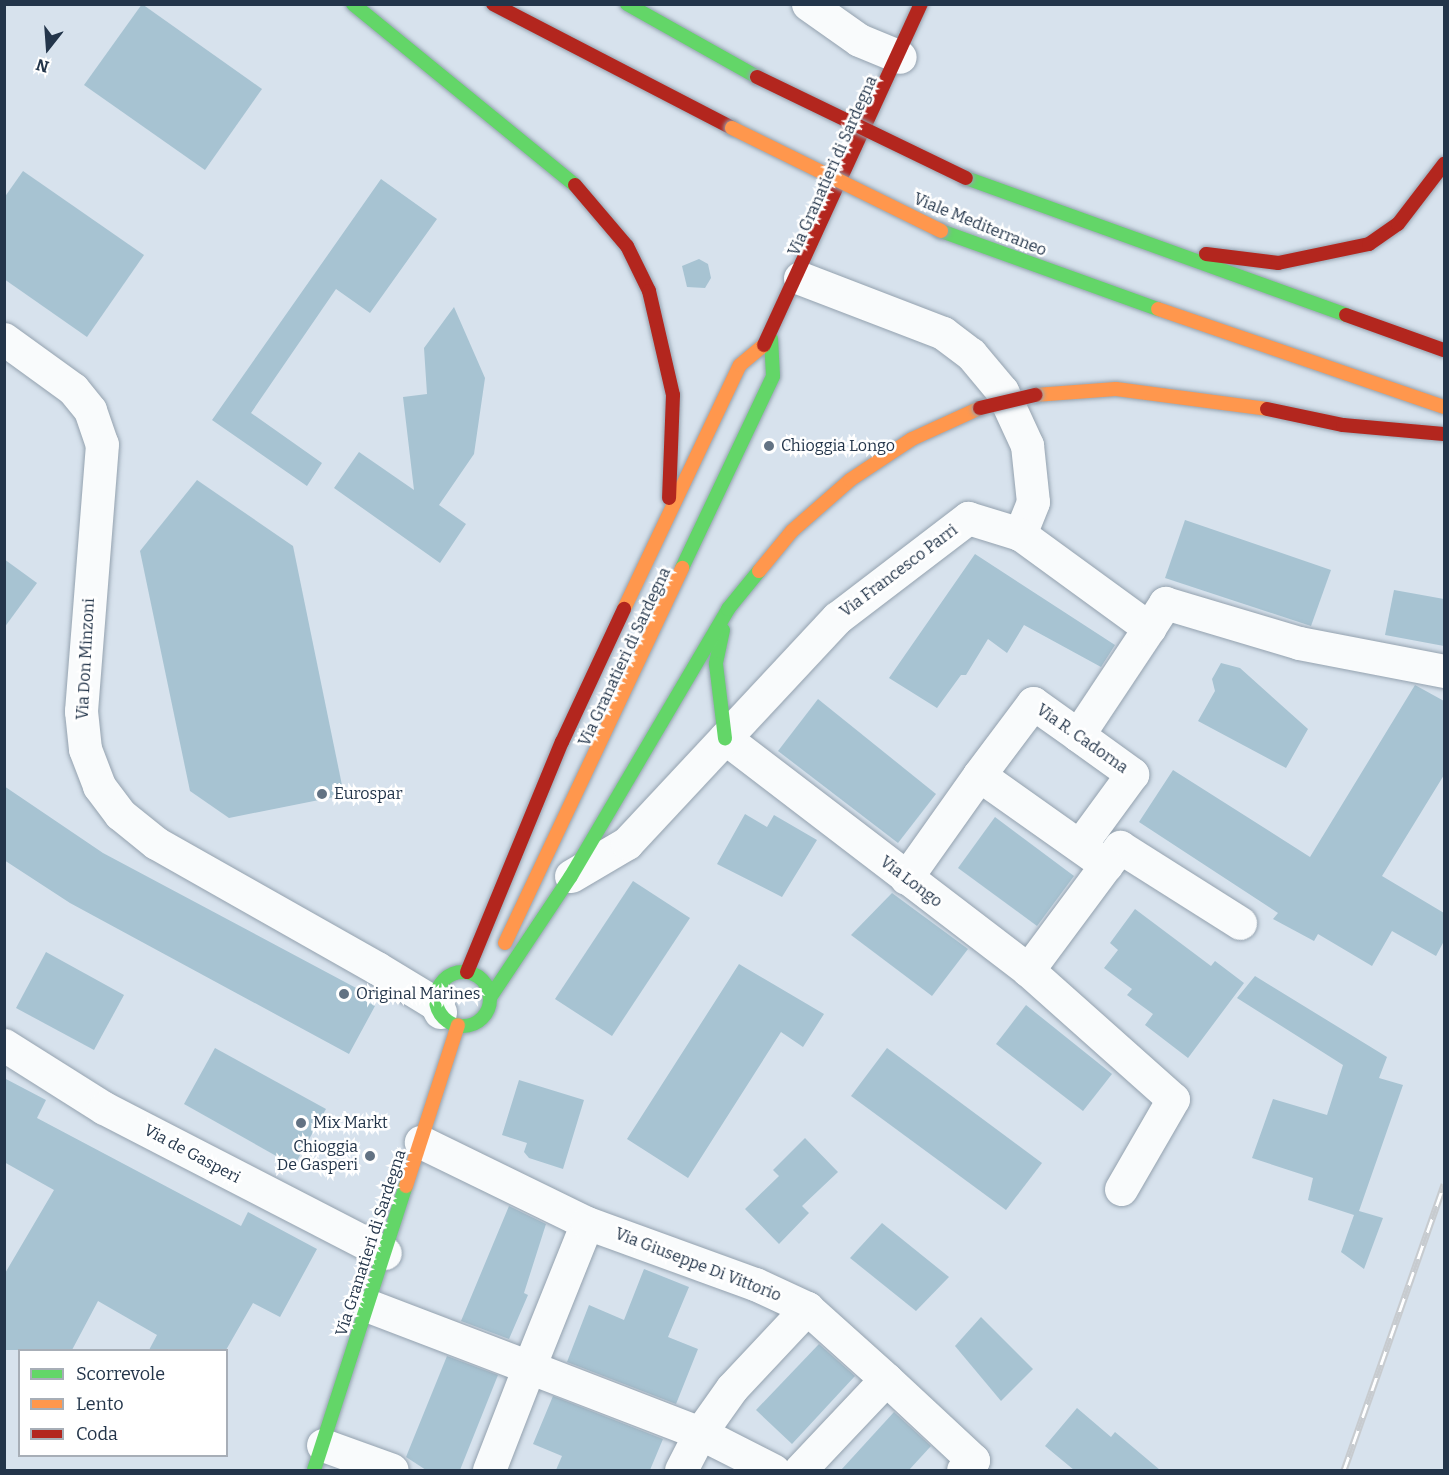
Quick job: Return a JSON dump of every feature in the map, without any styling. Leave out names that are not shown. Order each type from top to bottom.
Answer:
[{"type":"street","points":[[353,4],[577,186],[627,246],[649,291],[673,395],[667,524]]},
{"type":"street","name":"Viale Mediterraneo","points":[[493,4],[732,128],[941,231],[1312,366],[1444,407]]},
{"type":"street","points":[[627,4],[757,77],[966,178],[1149,248],[1444,350]]},
{"type":"street","name":"Via Granatieri di Sardegna","points":[[467,972],[562,742],[667,524],[740,365],[771,339],[900,57],[921,4]]},
{"type":"street","points":[[816,6],[860,40],[900,57]]},
{"type":"street","points":[[1149,248],[1278,263],[1336,255],[1369,244],[1398,224],[1444,164]]},
{"type":"street","points":[[800,278],[943,333],[971,354],[1002,391],[1027,445],[1033,502],[1020,534],[1149,628]]},
{"type":"street","name":"Via Don Minzoni","points":[[4,339],[73,389],[90,410],[102,444],[81,711],[84,749],[99,786],[120,814],[156,843],[377,968],[436,1004],[449,1019]]},
{"type":"street","name":"Via Granatieri di Sardegna","points":[[485,982],[773,376],[771,339]]},
{"type":"street","points":[[491,996],[485,982],[467,972],[445,979],[436,1000],[449,1019],[482,1019],[491,996],[571,876],[728,609],[792,531],[850,480],[912,438],[980,408],[1035,395],[1116,389],[1222,400],[1343,425],[1444,434]]},
{"type":"street","name":"Via Francesco Parri","points":[[725,738],[837,618],[968,518],[1020,534]]},
{"type":"street","points":[[1078,735],[1165,603],[1299,643],[1444,671]]},
{"type":"street","points":[[571,876],[627,843],[725,738],[716,664],[728,609]]},
{"type":"street","name":"Via R. Cadorna","points":[[906,878],[1033,703],[1132,774],[1080,845]]},
{"type":"street","name":"Via Longo","points":[[725,738],[1028,970],[1173,1099],[1121,1189]]},
{"type":"street","points":[[979,775],[1106,865]]},
{"type":"street","points":[[1028,970],[1120,847],[1240,923]]},
{"type":"street","name":"Via Granatieri di Sardegna","points":[[318,1458],[421,1142],[449,1019]]},
{"type":"street","name":"Via de Gasperi","points":[[4,1045],[104,1108],[385,1253]]},
{"type":"street","name":"Via Giuseppe Di Vittorio","points":[[421,1142],[587,1224],[755,1284],[807,1308],[886,1379],[973,1467]]},
{"type":"street","points":[[489,1470],[587,1224]]},
{"type":"street","points":[[369,1306],[700,1433],[773,1470]]},
{"type":"street","name":"Via Giuseppe Di Vittorio","points":[[681,1470],[700,1433],[732,1388],[807,1308]]},
{"type":"street","points":[[800,1470],[886,1379]]},
{"type":"street","points":[[318,1458],[392,1470]]},
{"type":"building","points":[[142,4],[262,89],[205,170],[84,85]]},
{"type":"building","points":[[23,171],[144,255],[87,337],[4,279],[4,198]]},
{"type":"building","points":[[381,179],[437,219],[370,313],[336,289],[251,413],[322,463],[307,486],[212,420]]},
{"type":"building","points":[[699,259],[708,264],[711,278],[705,288],[687,287],[682,266]]},
{"type":"building","points":[[454,307],[485,378],[474,454],[439,505],[466,524],[440,563],[334,488],[359,452],[414,490],[403,397],[427,394],[424,348]]},
{"type":"building","points":[[197,480],[293,546],[344,795],[229,818],[190,791],[140,551]]},
{"type":"building","points":[[1185,520],[1331,570],[1311,626],[1165,578]]},
{"type":"building","points":[[975,554],[1115,645],[1101,667],[1024,625],[1007,653],[988,639],[966,675],[961,675],[937,708],[889,678]]},
{"type":"building","points":[[4,559],[37,583],[4,628]]},
{"type":"building","points":[[1394,590],[1444,599],[1444,646],[1385,635]]},
{"type":"building","points":[[1221,663],[1240,668],[1308,729],[1286,768],[1198,721],[1215,691],[1212,679]]},
{"type":"building","points":[[1415,685],[1444,701],[1444,775],[1382,876],[1444,913],[1444,941],[1436,956],[1392,931],[1372,966],[1318,934],[1314,941],[1273,919],[1278,913],[1139,822],[1173,770],[1310,857]]},
{"type":"building","points":[[818,699],[936,794],[898,843],[778,751]]},
{"type":"building","points":[[4,786],[103,853],[358,989],[355,995],[375,1006],[349,1054],[70,903],[4,860]]},
{"type":"building","points":[[745,814],[767,827],[774,815],[817,840],[782,897],[717,864]]},
{"type":"building","points":[[995,817],[1074,876],[1037,926],[958,868]]},
{"type":"building","points":[[633,881],[690,918],[612,1036],[555,999]]},
{"type":"building","points":[[892,893],[968,949],[932,996],[851,935]]},
{"type":"building","points":[[1135,909],[1211,966],[1215,961],[1244,983],[1188,1058],[1145,1025],[1153,1014],[1127,995],[1132,989],[1104,968],[1118,950],[1110,943]]},
{"type":"building","points":[[46,952],[124,995],[94,1050],[16,1008]]},
{"type":"building","points":[[739,964],[824,1014],[803,1047],[781,1032],[688,1178],[627,1139]]},
{"type":"building","points":[[1255,976],[1387,1057],[1379,1078],[1403,1085],[1359,1211],[1383,1218],[1364,1269],[1341,1252],[1354,1215],[1308,1200],[1313,1178],[1252,1158],[1273,1099],[1327,1115],[1343,1065],[1237,998]]},
{"type":"building","points":[[1026,1005],[1112,1074],[1083,1111],[996,1044]]},
{"type":"building","points":[[215,1048],[326,1109],[294,1166],[184,1104]]},
{"type":"building","points":[[887,1048],[1042,1163],[1006,1210],[851,1096]]},
{"type":"building","points":[[4,1078],[46,1100],[37,1118],[241,1226],[248,1212],[317,1249],[280,1317],[253,1303],[227,1349],[150,1349],[157,1335],[98,1301],[73,1349],[4,1350],[4,1275],[54,1190],[4,1162]]},
{"type":"building","points":[[519,1080],[584,1100],[563,1169],[529,1158],[524,1152],[527,1143],[502,1135]]},
{"type":"building","points":[[805,1138],[838,1172],[802,1206],[809,1213],[779,1244],[745,1209],[779,1176],[773,1170]]},
{"type":"building","points":[[509,1206],[546,1224],[524,1293],[528,1295],[509,1339],[461,1321]]},
{"type":"building","points":[[882,1223],[949,1277],[916,1311],[850,1258]]},
{"type":"building","points":[[644,1269],[689,1287],[668,1337],[698,1349],[676,1404],[567,1362],[589,1305],[624,1320]]},
{"type":"building","points":[[981,1317],[1033,1369],[1001,1401],[955,1346]]},
{"type":"building","points":[[819,1344],[855,1376],[792,1444],[756,1410]]},
{"type":"building","points":[[447,1356],[498,1375],[460,1470],[426,1470],[406,1457]]},
{"type":"building","points":[[553,1396],[663,1439],[650,1470],[556,1470],[562,1456],[533,1444]]},
{"type":"building","points":[[1077,1408],[1111,1437],[1115,1432],[1160,1470],[1074,1470],[1045,1446]]},
{"type":"building","points":[[894,1412],[931,1446],[909,1470],[841,1470]]},
{"type":"railway","points":[[1344,1470],[1444,1184]]},
{"type":"traffic: fast","points":[[353,4],[575,185]]},
{"type":"traffic: fast","points":[[627,4],[757,77]]},
{"type":"traffic: fast","points":[[966,178],[1346,315]]},
{"type":"traffic: fast","points":[[941,231],[1158,309]]},
{"type":"traffic: fast","points":[[682,568],[773,376],[771,339]]},
{"type":"traffic: fast","points":[[491,996],[571,876],[728,609],[759,571]]},
{"type":"traffic: fast","points":[[723,630],[716,664],[725,738]]},
{"type":"traffic: fast","points":[[463,972],[473,974],[482,980],[488,989],[490,999],[488,1009],[482,1018],[473,1024],[463,1026],[453,1024],[444,1018],[438,1009],[436,999],[438,989],[444,980],[453,974],[463,972]]},
{"type":"traffic: fast","points":[[314,1470],[406,1186]]},
{"type":"traffic: slow","points":[[732,128],[941,231]]},
{"type":"traffic: slow","points":[[1158,309],[1444,407]]},
{"type":"traffic: slow","points":[[624,609],[740,365],[764,345]]},
{"type":"traffic: slow","points":[[1035,395],[1116,389],[1267,409]]},
{"type":"traffic: slow","points":[[759,571],[792,531],[850,480],[912,439],[980,408]]},
{"type":"traffic: slow","points":[[505,943],[682,568]]},
{"type":"traffic: slow","points":[[406,1186],[458,1025]]},
{"type":"traffic: jam","points":[[493,4],[732,128]]},
{"type":"traffic: jam","points":[[764,345],[921,4]]},
{"type":"traffic: jam","points":[[757,77],[966,178]]},
{"type":"traffic: jam","points":[[1206,254],[1278,263],[1369,244],[1398,224],[1444,164]]},
{"type":"traffic: jam","points":[[575,185],[627,246],[649,291],[673,395],[669,498]]},
{"type":"traffic: jam","points":[[1346,315],[1444,350]]},
{"type":"traffic: jam","points":[[980,408],[1035,395]]},
{"type":"traffic: jam","points":[[1267,409],[1343,425],[1444,434]]},
{"type":"traffic: jam","points":[[467,972],[562,742],[624,609]]},
{"type":"place","name":"Chioggia Longo","points":[[769,446]]},
{"type":"place","name":"Eurospar","points":[[322,794]]},
{"type":"place","name":"Original Marines","points":[[344,994]]},
{"type":"place","name":"Mix Markt","points":[[301,1123]]},
{"type":"place","name":"Chioggia De Gasperi","points":[[370,1156]]}]
